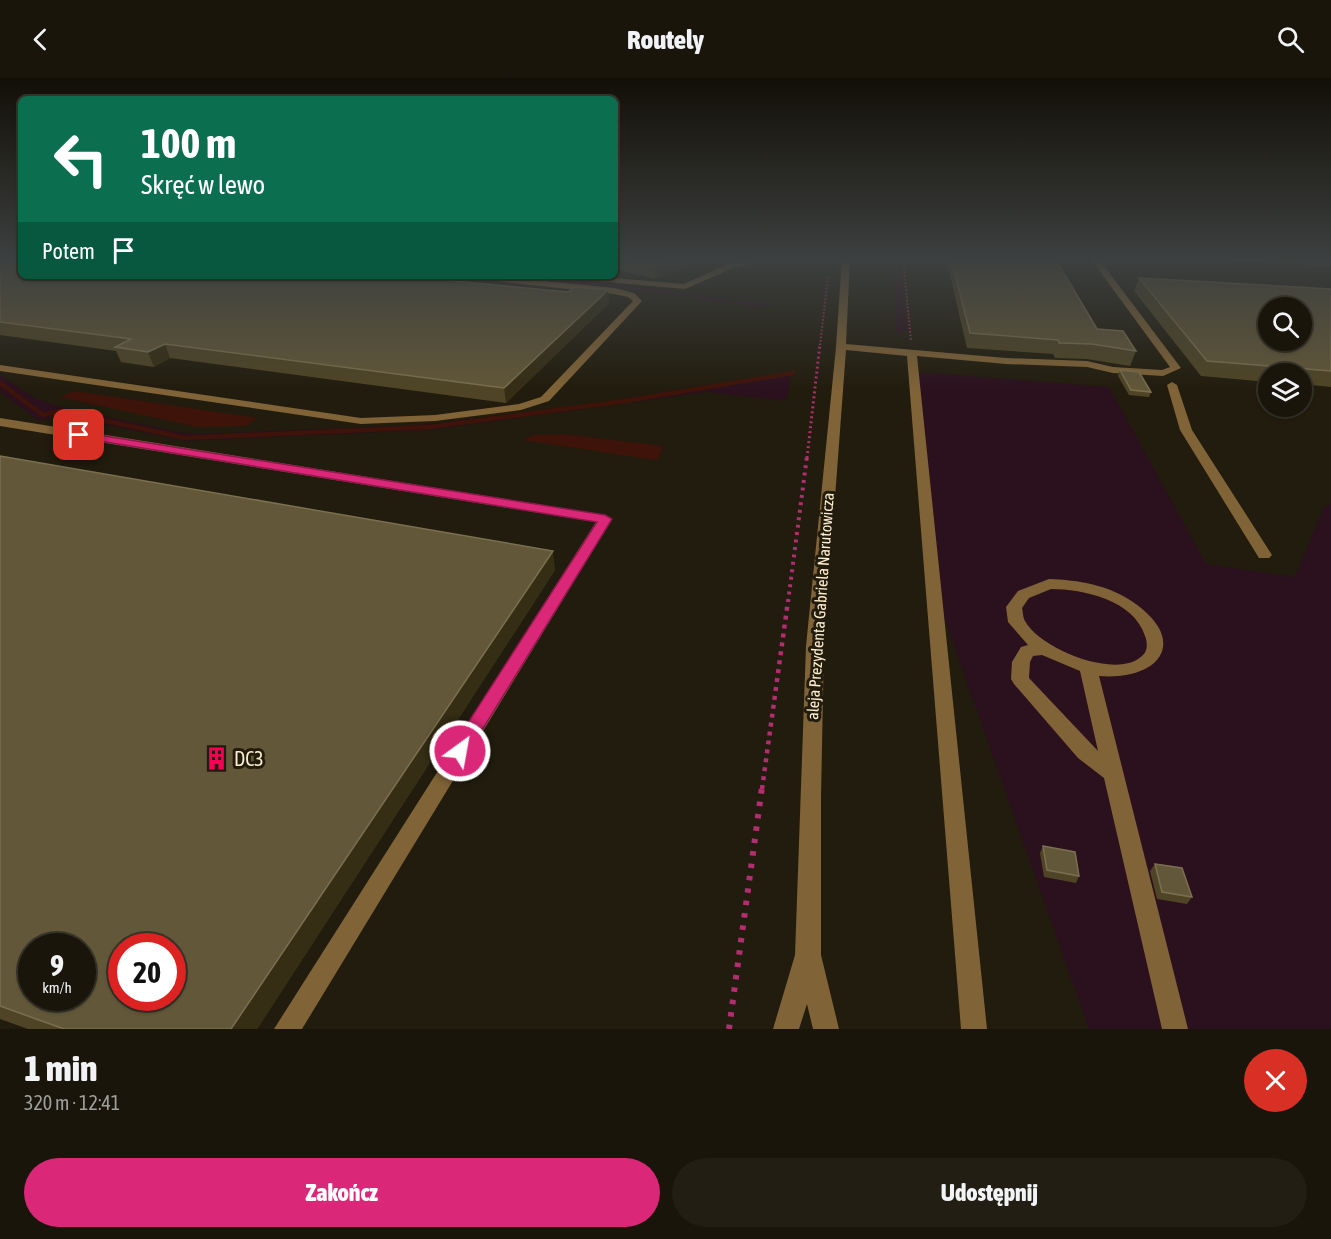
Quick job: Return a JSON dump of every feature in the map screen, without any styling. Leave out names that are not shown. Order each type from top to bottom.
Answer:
[{"type":"street","points":[[0,368],[361,421],[435,418],[521,407],[545,399],[636,302]]},
{"type":"street","name":"aleja Prezydenta Gabriela Narutowicza","points":[[826,1029],[808,955],[815,646],[844,302]]},
{"type":"street","points":[[841,347],[1006,361],[1056,369],[1095,372],[1113,370],[1163,373],[1176,368],[1127,302]]},
{"type":"street","points":[[912,352],[912,374],[929,524],[974,1029]]},
{"type":"street","points":[[1172,385],[1186,430],[1264,555]]},
{"type":"street","points":[[0,422],[605,519],[287,1029]]},
{"type":"street","points":[[1069,584],[1091,588],[1113,596],[1133,608],[1147,621],[1156,636],[1157,649],[1149,661],[1134,668],[1113,671],[1088,668],[1064,661],[1042,649],[1025,635],[1016,621],[1014,607],[1020,596],[1040,586],[1069,584]]},
{"type":"street","points":[[1042,649],[1027,651],[1021,662],[1020,679],[1085,752],[1113,773]]},
{"type":"street","points":[[1088,668],[1174,1029]]},
{"type":"street","name":"aleja Prezydenta Gabriela Narutowicza","points":[[786,1029],[808,955]]},
{"type":"path","points":[[729,1029],[799,521],[825,302]]},
{"type":"path","points":[[907,302],[912,352]]},
{"type":"shaded area","points":[[725,302],[755,302],[805,308],[766,305],[763,308]]},
{"type":"shaded area","points":[[895,302],[904,302],[906,332],[897,334]]},
{"type":"shaded area","points":[[792,372],[786,401],[707,392],[430,430],[185,441],[58,415],[39,421],[0,392],[0,375],[36,399],[61,407],[179,432],[200,434],[420,425],[631,399]]},
{"type":"shaded area","points":[[918,372],[1109,387],[1206,564],[1295,577],[1324,507],[1331,504],[1331,1029],[1089,1029],[943,614]]},
{"type":"shaded area","points":[[74,391],[257,418],[247,426],[198,427],[60,397]]},
{"type":"shaded area","points":[[562,434],[663,446],[658,459],[655,460],[523,440],[534,435]]},
{"type":"building","points":[[0,302],[595,302],[504,388],[165,344],[148,352],[115,347],[131,339],[0,322]]},
{"type":"building","points":[[962,302],[1081,302],[1097,329],[1123,331],[1136,351],[1092,344],[1059,343],[1058,340],[970,333]]},
{"type":"building","points":[[1159,302],[1258,302],[1258,351],[1312,351],[1312,302],[1331,302],[1331,371],[1312,369],[1312,363],[1258,363],[1258,365],[1207,361]]},
{"type":"building","points":[[1120,370],[1139,372],[1151,392],[1131,390]]},
{"type":"building","name":"DC3","points":[[0,456],[553,551],[231,1029],[64,1029],[0,1006]]},
{"type":"building","points":[[1043,846],[1075,852],[1079,876],[1047,870]]},
{"type":"building","points":[[1155,864],[1182,868],[1192,897],[1162,892]]},
{"type":"waterway","points":[[0,383],[43,415],[60,411],[186,438],[429,427],[625,401],[793,373]]},
{"type":"place","name":"DC3","points":[[216,758]]},
{"type":"route","points":[[79,435],[605,519],[460,751]]}]
